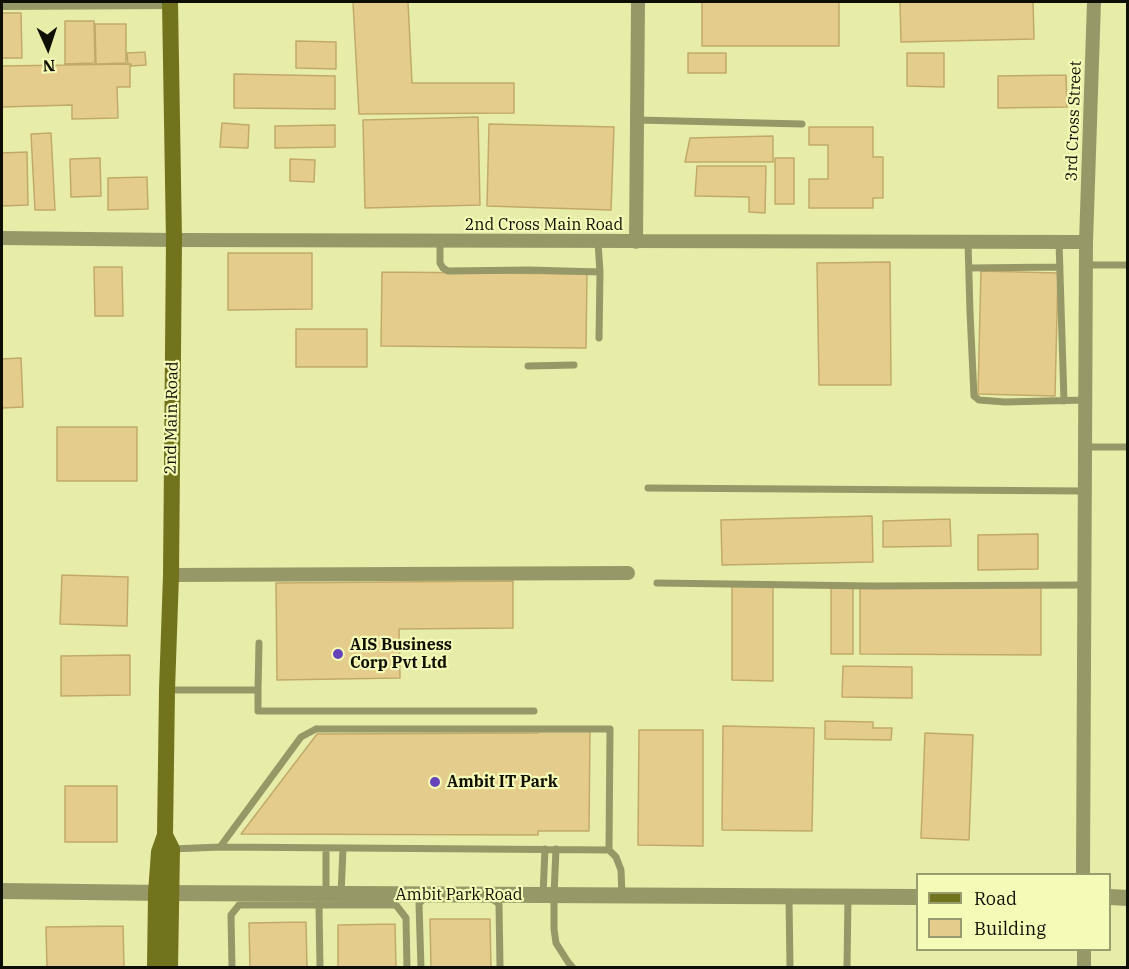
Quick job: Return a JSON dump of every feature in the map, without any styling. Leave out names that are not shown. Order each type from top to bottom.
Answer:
[{"type":"main road","name":"2nd Main Road","points":[[155,968],[168,842],[167,690],[171,574],[174,240],[170,2]]},
{"type":"main road","name":"2nd Main Road","points":[[164,893],[170,968]]},
{"type":"street","points":[[2,2],[170,2]]},
{"type":"street","points":[[636,242],[638,2]]},
{"type":"street","name":"3rd Cross Street","points":[[1083,873],[1086,242],[1094,2]]},
{"type":"street","name":"2nd Cross Main Road","points":[[2,238],[598,242],[1086,242]]},
{"type":"street","points":[[171,574],[628,573]]},
{"type":"street","name":"Ambit Park Road","points":[[2,891],[326,897],[548,895],[916,897]]},
{"type":"street","points":[[1111,897],[1128,898]]},
{"type":"street","points":[[1084,951],[1084,968]]},
{"type":"lane","points":[[637,120],[802,124]]},
{"type":"lane","points":[[440,241],[440,263],[448,271],[600,272]]},
{"type":"lane","points":[[598,242],[599,338]]},
{"type":"lane","points":[[968,242],[974,396],[979,400],[1005,402],[1086,400]]},
{"type":"lane","points":[[1059,242],[1064,401]]},
{"type":"lane","points":[[1086,265],[1128,265]]},
{"type":"lane","points":[[969,268],[1060,267]]},
{"type":"lane","points":[[528,366],[574,365]]},
{"type":"lane","points":[[1085,447],[1128,447]]},
{"type":"lane","points":[[648,488],[1085,491]]},
{"type":"lane","points":[[657,583],[872,586],[1084,585]]},
{"type":"lane","points":[[259,643],[258,711],[534,711]]},
{"type":"lane","points":[[167,690],[258,690]]},
{"type":"lane","points":[[220,847],[301,737],[316,729],[610,729],[609,850]]},
{"type":"lane","points":[[168,842],[220,847],[609,850],[616,857],[621,870],[622,895]]},
{"type":"lane","points":[[320,968],[326,897],[326,848]]},
{"type":"lane","points":[[326,897],[343,849]]},
{"type":"lane","points":[[545,849],[548,895],[556,943],[573,968]]},
{"type":"lane","points":[[548,895],[556,849]]},
{"type":"lane","points":[[422,968],[419,904],[430,896]]},
{"type":"lane","points":[[473,896],[489,898],[499,904],[500,968]]},
{"type":"lane","points":[[789,896],[790,968]]},
{"type":"lane","points":[[847,968],[848,896]]},
{"type":"lane","points":[[232,968],[231,915],[239,905],[326,897],[396,905],[406,918],[407,968]]},
{"type":"building","points":[[353,2],[408,2],[412,83],[514,83],[514,113],[359,114]]},
{"type":"building","points":[[702,2],[839,2],[839,46],[702,46]]},
{"type":"building","points":[[900,2],[1033,2],[1034,39],[901,42]]},
{"type":"building","points":[[2,13],[21,13],[22,58],[2,58]]},
{"type":"building","points":[[65,21],[94,21],[95,63],[65,64]]},
{"type":"building","points":[[95,24],[126,24],[126,63],[96,64]]},
{"type":"building","points":[[296,41],[336,42],[336,69],[296,68]]},
{"type":"building","points":[[145,52],[146,65],[131,66],[128,64],[127,53]]},
{"type":"building","points":[[688,53],[726,53],[726,73],[688,73]]},
{"type":"building","points":[[907,53],[944,53],[944,87],[907,86]]},
{"type":"building","points":[[130,64],[130,87],[117,87],[118,118],[72,119],[72,105],[2,107],[2,66]]},
{"type":"building","points":[[234,74],[335,76],[335,109],[234,108]]},
{"type":"building","points":[[1066,75],[1067,107],[998,108],[998,76]]},
{"type":"building","points":[[478,117],[480,205],[365,208],[363,120]]},
{"type":"building","points":[[222,123],[249,125],[248,148],[220,147]]},
{"type":"building","points":[[489,124],[614,127],[611,210],[487,206]]},
{"type":"building","points":[[335,125],[335,147],[275,148],[275,126]]},
{"type":"building","points":[[809,127],[873,127],[873,157],[883,157],[883,198],[873,198],[873,208],[809,208],[809,179],[828,179],[828,145],[809,145]]},
{"type":"building","points":[[51,133],[55,210],[35,210],[31,134]]},
{"type":"building","points":[[773,136],[773,162],[685,162],[690,138]]},
{"type":"building","points":[[27,152],[28,205],[2,206],[2,153]]},
{"type":"building","points":[[100,158],[101,196],[71,197],[70,159]]},
{"type":"building","points":[[775,158],[794,158],[794,204],[775,204]]},
{"type":"building","points":[[290,159],[315,160],[314,182],[290,181]]},
{"type":"building","points":[[697,166],[766,166],[765,213],[749,212],[749,197],[695,196]]},
{"type":"building","points":[[147,177],[148,209],[108,210],[108,178]]},
{"type":"building","points":[[228,253],[312,253],[312,309],[228,310]]},
{"type":"building","points":[[890,262],[891,385],[819,385],[817,263]]},
{"type":"building","points":[[94,267],[122,267],[123,316],[95,316]]},
{"type":"building","points":[[981,271],[1058,273],[1055,396],[978,394]]},
{"type":"building","points":[[382,272],[587,274],[586,348],[381,346]]},
{"type":"building","points":[[296,329],[367,329],[367,367],[296,367]]},
{"type":"building","points":[[21,358],[23,407],[2,408],[2,359]]},
{"type":"building","points":[[57,427],[137,427],[137,481],[57,481]]},
{"type":"building","points":[[872,516],[873,562],[722,565],[721,520]]},
{"type":"building","points":[[950,519],[951,546],[883,547],[883,521]]},
{"type":"building","points":[[1038,534],[1038,569],[978,570],[978,535]]},
{"type":"building","points":[[62,575],[128,577],[127,626],[60,624]]},
{"type":"building","name":"AIS Business Corp Pvt Ltd","points":[[513,581],[513,628],[399,629],[400,678],[277,680],[276,583]]},
{"type":"building","points":[[732,582],[773,582],[773,681],[732,680]]},
{"type":"building","points":[[831,585],[853,585],[853,654],[831,654]]},
{"type":"building","points":[[860,585],[1041,586],[1041,655],[860,654]]},
{"type":"building","points":[[130,655],[130,695],[61,696],[61,656]]},
{"type":"building","points":[[843,666],[912,667],[912,698],[842,697]]},
{"type":"building","points":[[825,721],[873,722],[873,728],[892,728],[891,740],[825,739]]},
{"type":"building","points":[[723,726],[814,728],[812,831],[722,830]]},
{"type":"building","name":"Ambit IT Park","points":[[590,729],[589,831],[538,831],[538,835],[241,834],[317,734],[538,733],[538,730]]},
{"type":"building","points":[[639,730],[703,730],[703,846],[638,845]]},
{"type":"building","points":[[925,733],[973,735],[969,840],[921,838]]},
{"type":"building","points":[[65,786],[117,786],[117,842],[65,842]]},
{"type":"building","points":[[430,919],[490,919],[491,968],[431,968]]},
{"type":"building","points":[[306,922],[307,968],[250,968],[249,923]]},
{"type":"building","points":[[395,924],[396,968],[338,968],[338,925]]},
{"type":"building","points":[[123,926],[124,968],[47,968],[46,927]]},
{"type":"place","name":"AIS Business Corp Pvt Ltd","points":[[338,654]]},
{"type":"place","name":"Ambit IT Park","points":[[435,782]]}]
